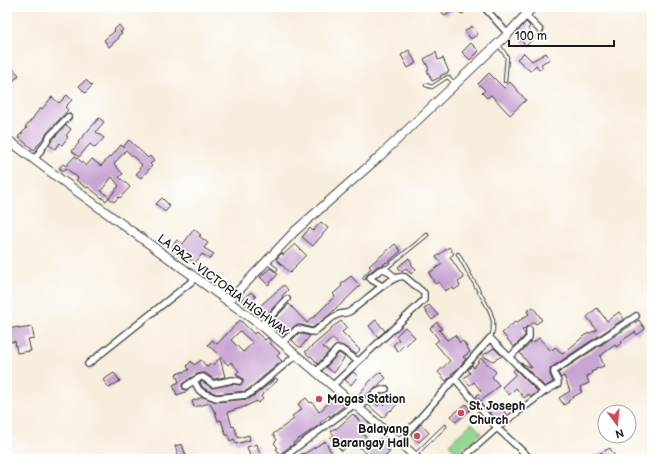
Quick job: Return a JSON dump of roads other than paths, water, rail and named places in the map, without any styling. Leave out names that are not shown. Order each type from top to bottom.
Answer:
[{"type":"main road","points":[[228,302],[295,231],[379,157],[498,44],[533,7]]},
{"type":"main road","name":"LA PAZ - VICTORIA HIGHWAY","points":[[7,139],[262,326],[416,457]]},
{"type":"street","points":[[484,7],[508,34]]},
{"type":"street","points":[[526,16],[540,30]]},
{"type":"street","points":[[35,159],[50,136],[68,117]]},
{"type":"street","points":[[382,286],[370,278],[380,270],[385,269],[396,278]]},
{"type":"street","points":[[282,343],[297,329],[314,332],[336,315],[349,312],[382,286],[400,276],[405,277],[424,293],[424,300],[332,386]]},
{"type":"street","points":[[88,364],[196,278]]},
{"type":"street","points":[[262,326],[287,299]]},
{"type":"street","points":[[462,459],[497,428],[544,392],[558,384],[558,380],[554,372],[636,316]]},
{"type":"street","points":[[510,357],[527,340],[529,337],[529,330]]},
{"type":"street","points":[[399,442],[490,338],[544,392]]},
{"type":"street","points":[[316,372],[337,349],[341,349],[358,361]]},
{"type":"street","points":[[194,381],[199,390],[216,398],[247,395],[296,355]]},
{"type":"street","points":[[186,386],[198,377],[203,377],[213,384],[232,380],[239,381]]},
{"type":"street","points":[[455,379],[497,428],[531,459]]},
{"type":"street","points":[[280,459],[381,389],[386,389]]},
{"type":"lane","points":[[498,44],[507,57],[504,81]]},
{"type":"lane","points":[[426,85],[432,87],[448,77],[456,84]]},
{"type":"lane","points":[[385,269],[427,234]]},
{"type":"lane","points":[[458,254],[490,310],[493,321],[493,330],[490,338]]},
{"type":"lane","points":[[266,262],[276,269]]},
{"type":"lane","points":[[416,457],[445,426]]},
{"type":"place","name":"Mogas Station","points":[[319,399]]},
{"type":"place","name":"St. Joseph Church","points":[[461,413]]},
{"type":"place","name":"Balayang Barangay Hall","points":[[417,436]]}]
